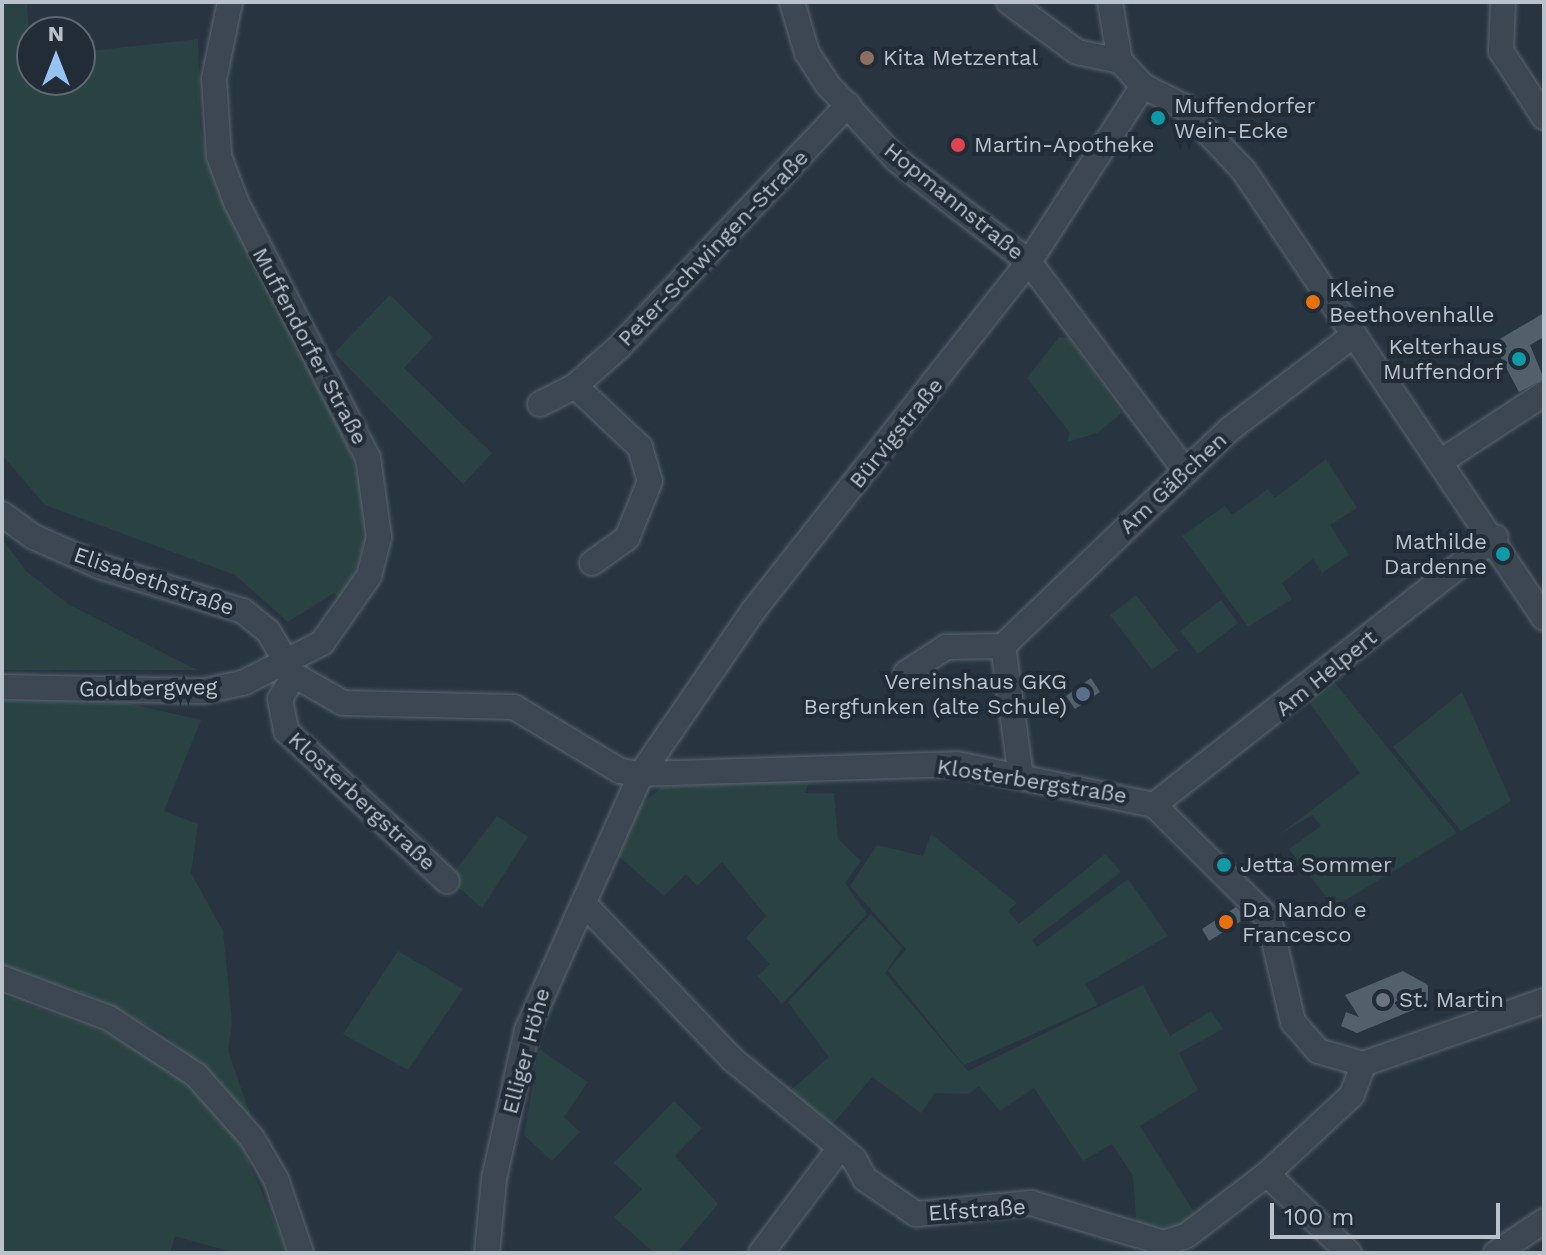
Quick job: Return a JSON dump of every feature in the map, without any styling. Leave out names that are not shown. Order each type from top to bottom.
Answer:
[{"type":"street","name":"Muffendorfer Straße","points":[[230,2],[214,79],[219,156],[236,202],[363,445],[378,499],[379,537],[352,610],[292,670]]},
{"type":"street","name":"Hopmannstraße","points":[[792,2],[807,53],[848,105],[897,160],[1029,262],[1186,472]]},
{"type":"street","points":[[1009,2],[1077,52],[1120,61]]},
{"type":"street","points":[[1110,2],[1120,61],[1143,86],[1183,106],[1244,171],[1354,335],[1496,537],[1544,618]]},
{"type":"street","points":[[1503,2],[1501,51],[1544,117]]},
{"type":"street","name":"Bürvigstraße","points":[[641,774],[753,611],[1029,262],[1143,86]]},
{"type":"street","name":"Peter-Schwingen-Straße","points":[[540,404],[575,386],[660,307],[848,105]]},
{"type":"street","name":"Am Gäßchen","points":[[1003,646],[1186,472],[1354,335]]},
{"type":"street","points":[[575,386],[640,447],[650,481],[627,538],[592,563]]},
{"type":"street","points":[[1443,460],[1544,394]]},
{"type":"street","name":"Elisabethstraße","points":[[2,514],[34,537],[99,566],[243,611],[292,670]]},
{"type":"street","name":"Am Helpert","points":[[1154,805],[1496,537]]},
{"type":"street","points":[[906,673],[946,647],[1003,646],[1021,777]]},
{"type":"street","name":"Goldbergweg","points":[[2,687],[204,691],[292,670]]},
{"type":"street","name":"Klosterbergstraße","points":[[447,881],[286,731],[280,699],[292,670],[343,703],[514,707],[620,771],[641,774],[934,764],[1021,777],[1154,805],[1269,919],[1293,1022],[1318,1051],[1363,1064]]},
{"type":"street","name":"Elliger Höhe","points":[[487,1253],[494,1179],[527,1030],[569,928],[586,906],[641,774]]},
{"type":"street","name":"Elfstraße","points":[[586,906],[732,1059],[839,1149],[865,1179],[916,1214],[1031,1203],[1164,1243],[1186,1236],[1267,1174],[1352,1095],[1363,1064]]},
{"type":"street","points":[[2,978],[109,1018],[196,1075],[252,1138],[276,1179],[301,1253]]},
{"type":"street","points":[[1363,1064],[1544,1001]]},
{"type":"street","points":[[761,1253],[839,1149]]},
{"type":"street","points":[[1267,1174],[1349,1253]]},
{"type":"street","points":[[1496,1253],[1544,1221]]},
{"type":"green space","points":[[2,2],[27,2],[28,16],[16,16],[16,96],[96,96],[96,50],[198,39],[200,126],[210,168],[345,438],[365,498],[366,540],[343,601],[334,593],[288,622],[235,575],[45,505],[2,455]]},
{"type":"green space","points":[[390,295],[433,337],[404,368],[492,453],[463,484],[334,353]]},
{"type":"green space","points":[[1059,337],[1069,338],[1122,413],[1097,433],[1067,442],[1070,433],[1027,378]]},
{"type":"green space","points":[[1326,459],[1357,508],[1330,525],[1349,555],[1322,573],[1313,559],[1282,583],[1292,599],[1248,627],[1182,536],[1225,506],[1232,515],[1268,489],[1275,498]]},
{"type":"green space","points":[[2,539],[26,571],[68,604],[197,670],[2,670]]},
{"type":"green space","points":[[1136,595],[1178,650],[1152,670],[1110,615]]},
{"type":"green space","points":[[1221,600],[1238,623],[1198,654],[1180,631]]},
{"type":"green space","points":[[1331,678],[1457,833],[1334,907],[1289,849],[1321,826],[1312,815],[1279,835],[1360,773],[1306,698]]},
{"type":"green space","points":[[1462,692],[1511,801],[1461,831],[1393,747]]},
{"type":"green space","points":[[2,697],[126,703],[201,720],[164,811],[198,824],[191,873],[223,931],[232,1022],[228,1051],[251,1117],[166,1035],[94,997],[2,965]]},
{"type":"green space","points":[[811,777],[805,793],[834,793],[838,839],[861,861],[845,883],[867,914],[782,1004],[758,976],[770,964],[746,938],[766,916],[722,862],[697,886],[686,874],[664,896],[615,853],[637,808],[662,787]]},
{"type":"green space","points":[[497,816],[528,837],[482,908],[449,879]]},
{"type":"green space","points":[[931,834],[1017,903],[1008,911],[1019,924],[1105,854],[1121,872],[1032,940],[1037,947],[1128,879],[1168,936],[1085,984],[1098,1005],[964,1065],[888,971],[906,949],[850,886],[877,845],[923,856]]},
{"type":"green space","points":[[871,914],[902,948],[885,973],[968,1071],[1143,985],[1170,1036],[1211,1011],[1223,1029],[1179,1053],[1198,1090],[1140,1126],[1197,1217],[1170,1231],[1137,1230],[1133,1176],[1112,1144],[1083,1161],[1034,1088],[1000,1111],[979,1086],[969,1094],[935,1093],[921,1113],[872,1077],[827,1131],[784,1096],[829,1057],[788,1002]]},
{"type":"green space","points":[[398,951],[463,989],[408,1070],[343,1034]]},
{"type":"green space","points":[[2,995],[107,1033],[188,1082],[241,1144],[288,1253],[235,1253],[175,1236],[170,1253],[2,1253]]},
{"type":"green space","points":[[539,1049],[588,1082],[564,1117],[580,1132],[552,1161],[524,1135]]},
{"type":"green space","points":[[674,1101],[702,1128],[675,1156],[718,1204],[677,1253],[654,1253],[614,1217],[642,1189],[614,1163]]},
{"type":"building","name":"Kelterhaus Muffendorf","points":[[1544,313],[1544,337],[1530,345],[1544,379],[1519,392],[1493,343]]},
{"type":"building","name":"Vereinshaus GKG Bergfunken (alte Schule)","points":[[1091,678],[1100,692],[1075,709],[1066,696]]},
{"type":"building","name":"Da Nando e Francesco","points":[[1236,907],[1246,918],[1209,941],[1202,929]]},
{"type":"building","name":"St. Martin","points":[[1403,971],[1428,985],[1428,1004],[1357,1033],[1341,1026],[1346,1012],[1359,1017],[1345,995]]},
{"type":"place","name":"Kita Metzental","points":[[867,58]]},
{"type":"place","name":"Muffendorfer Wein-Ecke","points":[[1158,118]]},
{"type":"place","name":"Martin-Apotheke","points":[[958,145]]},
{"type":"place","name":"Kleine Beethovenhalle","points":[[1313,302]]},
{"type":"place","name":"Kelterhaus Muffendorf","points":[[1519,359]]},
{"type":"place","name":"Mathilde Dardenne","points":[[1503,554]]},
{"type":"place","name":"Vereinshaus GKG Bergfunken (alte Schule)","points":[[1083,694]]},
{"type":"place","name":"Jetta Sommer","points":[[1224,865]]},
{"type":"place","name":"Da Nando e Francesco","points":[[1226,922]]},
{"type":"place","name":"St. Martin","points":[[1383,1000]]}]
